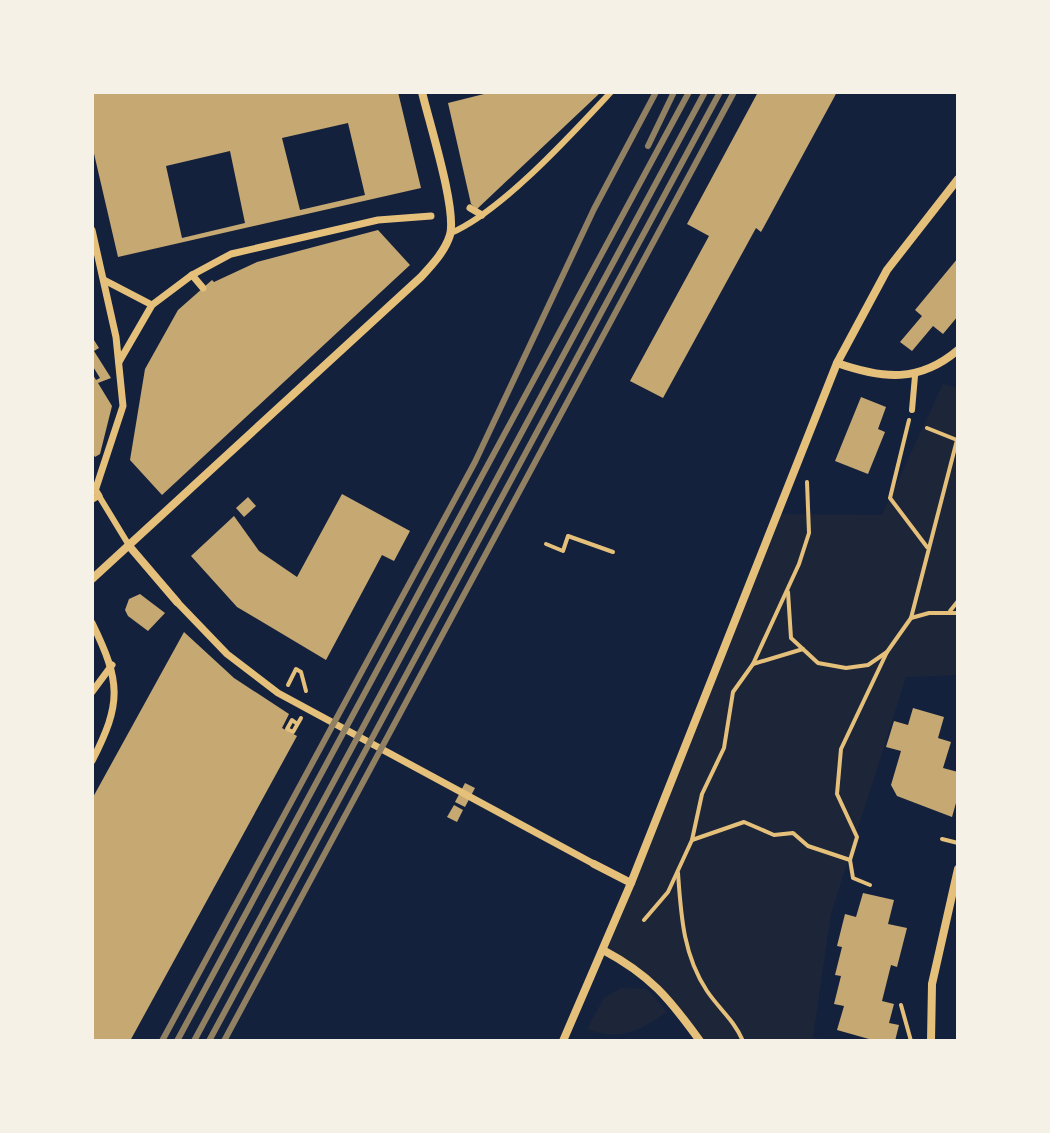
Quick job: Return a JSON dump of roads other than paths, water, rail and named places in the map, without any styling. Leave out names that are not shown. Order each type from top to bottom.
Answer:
[{"type":"street","points":[[92,579],[421,277],[445,248],[451,233],[450,212],[422,93]]},
{"type":"street","points":[[563,1041],[631,883],[837,363],[887,270],[958,179]]},
{"type":"street","points":[[470,208],[482,215]]},
{"type":"street","points":[[119,362],[152,305],[192,275],[231,254],[378,220],[429,216]]},
{"type":"street","points":[[92,230],[119,362],[123,406],[94,493]]},
{"type":"street","points":[[192,275],[203,288]]},
{"type":"street","points":[[104,280],[152,305]]},
{"type":"street","points":[[837,363],[885,377],[915,376],[958,350]]},
{"type":"street","points":[[130,547],[177,602],[240,666],[295,703],[631,883]]},
{"type":"street","points":[[92,623],[112,664],[115,693],[108,730],[92,761]]},
{"type":"street","points":[[92,692],[112,664]]},
{"type":"street","points":[[931,1041],[932,984],[958,869]]},
{"type":"street","points":[[603,950],[639,969],[666,994],[700,1041]]},
{"type":"lane","points":[[422,93],[432,92]]},
{"type":"lane","points":[[451,233],[482,215],[611,92]]},
{"type":"lane","points":[[912,410],[915,376]]},
{"type":"lane","points":[[94,493],[130,547]]},
{"type":"railway","points":[[162,1041],[475,462],[594,209],[656,92]]},
{"type":"railway","points":[[648,146],[674,92]]},
{"type":"railway","points":[[177,1041],[689,92]]},
{"type":"railway","points":[[194,1041],[705,92]]},
{"type":"railway","points":[[209,1041],[720,92]]},
{"type":"railway","points":[[224,1041],[734,92]]}]
